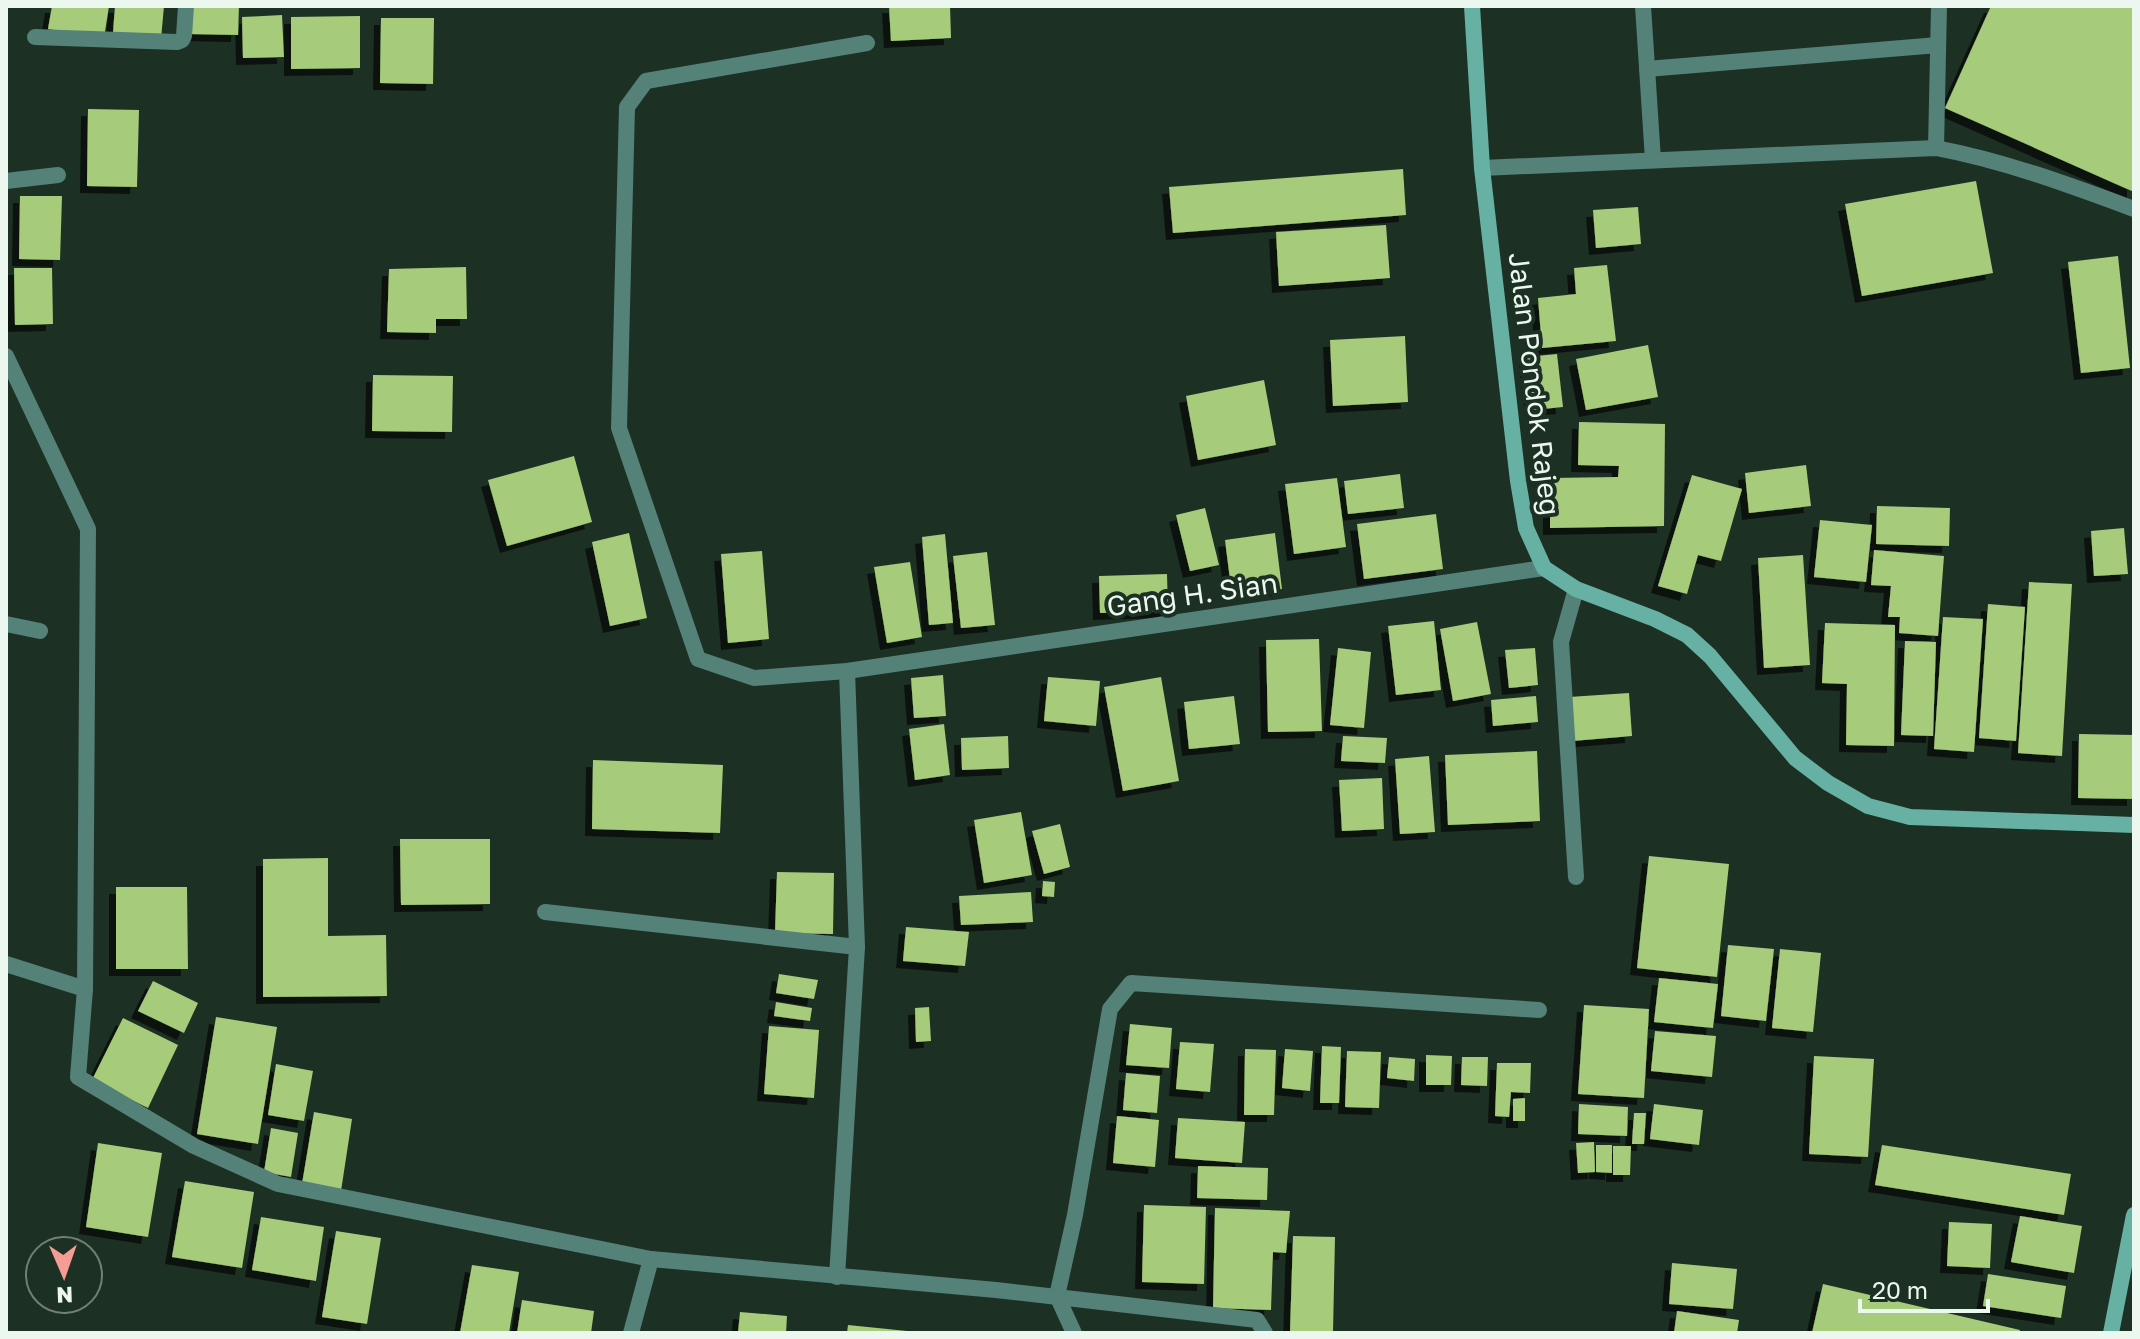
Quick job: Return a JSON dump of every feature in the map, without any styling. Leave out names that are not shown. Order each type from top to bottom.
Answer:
[{"type":"main road","name":"Jalan Pondok Rajeg","points":[[1472,6],[1482,168],[1518,481],[1526,528],[1544,568]]},
{"type":"main road","points":[[1544,568],[1576,589],[1655,619],[1687,635],[1710,656],[1795,758],[1828,783],[1868,806],[1910,817],[2134,825]]},
{"type":"main road","points":[[2111,1333],[2134,1215]]},
{"type":"street","points":[[35,37],[177,42],[184,36],[186,6]]},
{"type":"street","points":[[1643,6],[1653,160]]},
{"type":"street","points":[[1936,148],[1939,6]]},
{"type":"street","name":"Gang H. Sian","points":[[867,43],[646,81],[627,107],[619,428],[698,659],[754,678],[847,671],[1544,568]]},
{"type":"street","points":[[1647,69],[1938,45]]},
{"type":"street","points":[[1482,168],[1936,148],[2035,173],[2134,209]]},
{"type":"street","points":[[6,181],[58,175]]},
{"type":"street","points":[[6,356],[88,529],[85,989],[78,1077],[194,1146],[278,1184],[651,1259],[1057,1296],[1257,1320],[1265,1333]]},
{"type":"street","points":[[1576,589],[1561,642],[1576,877]]},
{"type":"street","points":[[6,624],[40,631]]},
{"type":"street","points":[[837,1277],[857,947],[847,671]]},
{"type":"street","points":[[545,912],[857,947]]},
{"type":"street","points":[[6,964],[85,989]]},
{"type":"street","points":[[1074,1333],[1057,1296],[1075,1215],[1110,1009],[1131,983],[1539,1010]]},
{"type":"street","points":[[631,1333],[651,1259]]},
{"type":"building","points":[[52,6],[109,6],[104,38],[48,29]]},
{"type":"building","points":[[115,6],[164,6],[161,39],[113,33]]},
{"type":"building","points":[[191,6],[239,6],[238,35],[190,34]]},
{"type":"building","points":[[889,6],[950,6],[951,38],[891,41]]},
{"type":"building","points":[[1991,6],[2134,6],[2134,192],[1945,108]]},
{"type":"building","points":[[282,15],[284,57],[243,58],[242,17]]},
{"type":"building","points":[[360,16],[360,68],[291,69],[291,17]]},
{"type":"building","points":[[381,18],[434,18],[433,84],[380,83]]},
{"type":"building","points":[[88,109],[139,110],[137,187],[87,186]]},
{"type":"building","points":[[1403,169],[1406,215],[1173,233],[1169,187]]},
{"type":"building","points":[[1976,181],[1993,273],[1862,296],[1845,204]]},
{"type":"building","points":[[20,196],[62,196],[60,260],[19,259]]},
{"type":"building","points":[[1638,207],[1641,244],[1596,248],[1593,210]]},
{"type":"building","points":[[1386,225],[1390,278],[1279,286],[1276,232]]},
{"type":"building","points":[[2118,256],[2130,368],[2081,373],[2068,262]]},
{"type":"building","points":[[1607,265],[1616,341],[1542,348],[1538,298],[1576,294],[1574,268]]},
{"type":"building","points":[[466,267],[467,319],[436,319],[436,333],[387,332],[389,269]]},
{"type":"building","points":[[14,268],[52,268],[53,324],[15,325]]},
{"type":"building","points":[[1405,336],[1408,402],[1333,406],[1330,340]]},
{"type":"building","points":[[1648,345],[1658,397],[1586,410],[1576,359]]},
{"type":"building","points":[[1557,354],[1563,407],[1532,410],[1526,357]]},
{"type":"building","points":[[373,375],[453,376],[452,432],[372,431]]},
{"type":"building","points":[[1264,380],[1276,445],[1198,460],[1186,396]]},
{"type":"building","points":[[1579,422],[1665,424],[1664,526],[1550,528],[1550,478],[1618,477],[1619,466],[1578,465]]},
{"type":"building","points":[[574,456],[592,522],[507,546],[488,480]]},
{"type":"building","points":[[1806,465],[1811,506],[1749,513],[1745,473]]},
{"type":"building","points":[[1400,474],[1404,508],[1348,514],[1344,481]]},
{"type":"building","points":[[1692,475],[1742,489],[1721,561],[1698,555],[1687,594],[1658,586]]},
{"type":"building","points":[[1337,478],[1346,547],[1294,554],[1285,484]]},
{"type":"building","points":[[1877,506],[1950,508],[1949,546],[1876,544]]},
{"type":"building","points":[[1205,508],[1219,565],[1190,571],[1176,515]]},
{"type":"building","points":[[1436,514],[1443,569],[1364,579],[1357,524]]},
{"type":"building","points":[[1820,520],[1872,525],[1866,582],[1814,577]]},
{"type":"building","points":[[2124,528],[2128,574],[2094,576],[2091,531]]},
{"type":"building","points":[[629,533],[647,618],[610,626],[592,542]]},
{"type":"building","points":[[1275,533],[1282,589],[1232,595],[1225,540]]},
{"type":"building","points":[[945,534],[953,623],[929,625],[922,537]]},
{"type":"building","points":[[1874,550],[1944,556],[1938,636],[1899,633],[1900,617],[1888,617],[1891,586],[1871,585]]},
{"type":"building","points":[[762,551],[769,639],[728,643],[721,554]]},
{"type":"building","points":[[987,552],[995,625],[961,628],[953,556]]},
{"type":"building","points":[[1803,555],[1810,665],[1764,668],[1758,558]]},
{"type":"building","points":[[910,562],[922,637],[887,643],[874,567]]},
{"type":"building","points":[[1167,574],[1168,611],[1100,613],[1099,576]]},
{"type":"building","points":[[2029,582],[2072,584],[2062,756],[2018,753]]},
{"type":"building","points":[[1988,604],[2025,607],[2016,741],[1979,738]]},
{"type":"building","points":[[1943,617],[1983,619],[1974,752],[1934,749]]},
{"type":"building","points":[[1434,621],[1441,690],[1396,695],[1388,626]]},
{"type":"building","points":[[1477,622],[1491,694],[1453,701],[1440,629]]},
{"type":"building","points":[[1825,623],[1895,625],[1894,746],[1846,745],[1847,684],[1822,683]]},
{"type":"building","points":[[1319,639],[1322,731],[1268,732],[1266,640]]},
{"type":"building","points":[[1905,641],[1936,642],[1933,736],[1901,735]]},
{"type":"building","points":[[1338,648],[1371,652],[1364,728],[1330,725]]},
{"type":"building","points":[[1535,648],[1538,685],[1509,688],[1505,650]]},
{"type":"building","points":[[943,675],[946,716],[914,718],[911,678]]},
{"type":"building","points":[[1048,677],[1100,681],[1096,726],[1044,721]]},
{"type":"building","points":[[1161,677],[1179,781],[1123,791],[1104,687]]},
{"type":"building","points":[[1629,693],[1632,736],[1572,741],[1569,697]]},
{"type":"building","points":[[1234,696],[1240,744],[1189,749],[1184,702]]},
{"type":"building","points":[[1536,696],[1538,722],[1493,726],[1491,700]]},
{"type":"building","points":[[944,724],[950,775],[915,780],[909,729]]},
{"type":"building","points":[[2079,734],[2134,735],[2134,799],[2078,798]]},
{"type":"building","points":[[1008,736],[1009,768],[962,770],[961,738]]},
{"type":"building","points":[[1343,736],[1387,738],[1385,763],[1341,761]]},
{"type":"building","points":[[1537,751],[1540,821],[1448,825],[1445,755]]},
{"type":"building","points":[[1429,756],[1435,832],[1400,834],[1395,759]]},
{"type":"building","points":[[593,760],[723,765],[720,833],[592,829]]},
{"type":"building","points":[[1382,778],[1384,829],[1342,831],[1339,780]]},
{"type":"building","points":[[1021,812],[1032,875],[984,883],[974,820]]},
{"type":"building","points":[[1060,824],[1070,867],[1044,874],[1032,831]]},
{"type":"building","points":[[400,839],[490,839],[490,904],[401,905]]},
{"type":"building","points":[[1649,856],[1729,864],[1717,977],[1637,968]]},
{"type":"building","points":[[328,858],[328,936],[386,935],[387,996],[263,997],[263,859]]},
{"type":"building","points":[[777,872],[834,873],[833,934],[775,933]]},
{"type":"building","points":[[1043,881],[1055,882],[1054,897],[1042,896]]},
{"type":"building","points":[[116,887],[187,887],[188,969],[116,969]]},
{"type":"building","points":[[1031,892],[1033,922],[961,925],[959,896]]},
{"type":"building","points":[[906,927],[969,932],[965,966],[903,961]]},
{"type":"building","points":[[1728,945],[1774,949],[1766,1021],[1721,1016]]},
{"type":"building","points":[[1780,949],[1821,953],[1813,1032],[1772,1028]]},
{"type":"building","points":[[779,974],[818,980],[814,999],[776,993]]},
{"type":"building","points":[[1659,978],[1718,984],[1713,1028],[1654,1022]]},
{"type":"building","points":[[153,981],[198,1003],[184,1033],[138,1011]]},
{"type":"building","points":[[776,1002],[812,1008],[810,1021],[774,1016]]},
{"type":"building","points":[[1584,1005],[1649,1009],[1644,1098],[1578,1094]]},
{"type":"building","points":[[929,1007],[931,1041],[916,1042],[915,1008]]},
{"type":"building","points":[[216,1017],[277,1027],[258,1144],[197,1134]]},
{"type":"building","points":[[123,1018],[178,1045],[148,1108],[92,1080]]},
{"type":"building","points":[[1130,1024],[1172,1028],[1169,1068],[1126,1065]]},
{"type":"building","points":[[769,1026],[819,1030],[814,1098],[764,1094]]},
{"type":"building","points":[[1655,1031],[1716,1036],[1712,1077],[1651,1071]]},
{"type":"building","points":[[1180,1042],[1214,1044],[1210,1092],[1176,1089]]},
{"type":"building","points":[[1322,1046],[1341,1047],[1339,1103],[1320,1103]]},
{"type":"building","points":[[1245,1049],[1276,1050],[1274,1115],[1244,1115]]},
{"type":"building","points":[[1285,1049],[1313,1051],[1310,1091],[1282,1088]]},
{"type":"building","points":[[1347,1051],[1381,1052],[1379,1108],[1345,1107]]},
{"type":"building","points":[[1426,1055],[1452,1056],[1451,1085],[1426,1085]]},
{"type":"building","points":[[1814,1056],[1874,1059],[1868,1157],[1809,1154]]},
{"type":"building","points":[[1389,1057],[1415,1059],[1414,1081],[1387,1078]]},
{"type":"building","points":[[1462,1057],[1488,1057],[1487,1086],[1461,1085]]},
{"type":"building","points":[[1497,1063],[1531,1063],[1530,1093],[1511,1092],[1509,1117],[1495,1116]]},
{"type":"building","points":[[276,1064],[313,1071],[304,1121],[268,1115]]},
{"type":"building","points":[[1126,1073],[1160,1076],[1157,1113],[1123,1110]]},
{"type":"building","points":[[1525,1098],[1525,1121],[1513,1121],[1513,1099]]},
{"type":"building","points":[[1579,1104],[1628,1107],[1627,1136],[1578,1134]]},
{"type":"building","points":[[1654,1104],[1703,1110],[1699,1145],[1650,1139]]},
{"type":"building","points":[[314,1112],[352,1119],[341,1191],[302,1184]]},
{"type":"building","points":[[1634,1113],[1646,1113],[1644,1144],[1632,1144]]},
{"type":"building","points":[[1117,1116],[1159,1120],[1155,1167],[1113,1163]]},
{"type":"building","points":[[1178,1118],[1245,1122],[1242,1163],[1175,1158]]},
{"type":"building","points":[[271,1128],[298,1133],[291,1177],[264,1172]]},
{"type":"building","points":[[1594,1142],[1595,1172],[1578,1173],[1576,1143]]},
{"type":"building","points":[[98,1143],[162,1153],[148,1237],[86,1227]]},
{"type":"building","points":[[1596,1145],[1612,1145],[1612,1173],[1596,1172]]},
{"type":"building","points":[[1882,1145],[2071,1174],[2064,1215],[1875,1185]]},
{"type":"building","points":[[1613,1146],[1631,1146],[1630,1175],[1613,1175]]},
{"type":"building","points":[[1198,1166],[1268,1168],[1267,1200],[1197,1198]]},
{"type":"building","points":[[185,1181],[254,1192],[242,1268],[172,1257]]},
{"type":"building","points":[[1144,1205],[1206,1207],[1204,1284],[1142,1282]]},
{"type":"building","points":[[1215,1208],[1290,1211],[1286,1253],[1273,1252],[1271,1310],[1213,1308]]},
{"type":"building","points":[[2020,1216],[2082,1226],[2074,1273],[2011,1262]]},
{"type":"building","points":[[261,1217],[324,1227],[316,1281],[252,1270]]},
{"type":"building","points":[[1949,1222],[1992,1224],[1990,1268],[1947,1266]]},
{"type":"building","points":[[336,1231],[381,1238],[367,1324],[322,1317]]},
{"type":"building","points":[[1293,1236],[1335,1237],[1333,1333],[1290,1333]]},
{"type":"building","points":[[1672,1263],[1737,1269],[1733,1309],[1669,1304]]},
{"type":"building","points":[[472,1265],[519,1272],[509,1333],[460,1333]]},
{"type":"building","points":[[1988,1274],[2066,1286],[2061,1318],[1983,1306]]},
{"type":"building","points":[[1823,1284],[2020,1330],[2019,1333],[1812,1333]]},
{"type":"building","points":[[522,1300],[594,1311],[591,1333],[517,1333]]},
{"type":"building","points":[[1677,1311],[1739,1320],[1737,1333],[1674,1333]]},
{"type":"building","points":[[740,1312],[787,1316],[786,1333],[738,1333]]},
{"type":"building","points":[[848,1325],[907,1331],[907,1333],[847,1333]]}]
